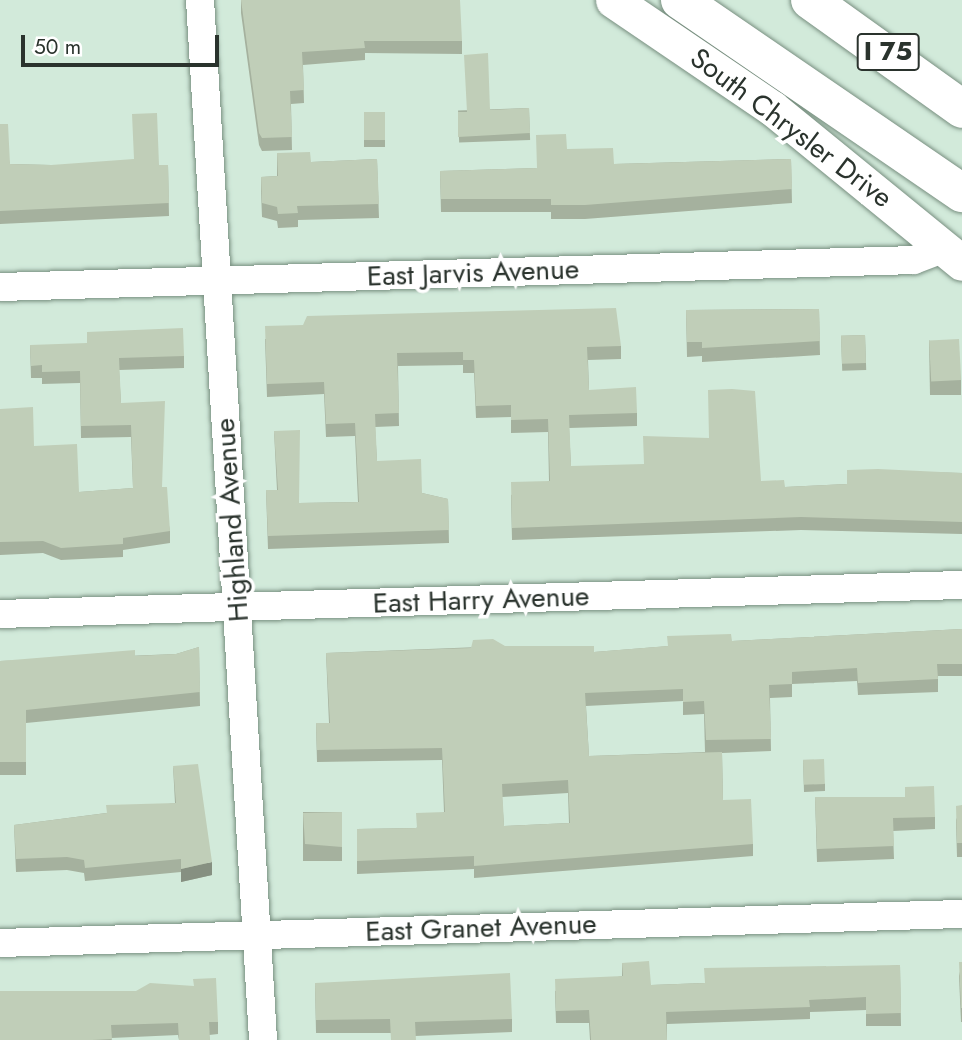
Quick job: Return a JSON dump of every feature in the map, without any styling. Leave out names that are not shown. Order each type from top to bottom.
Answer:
[{"type":"highway","points":[[680,0],[962,193]]},
{"type":"highway","name":"I 75","points":[[810,0],[962,108]]},
{"type":"main road","name":"South Chrysler Drive","points":[[613,0],[772,108],[953,256]]},
{"type":"street","name":"Highland Avenue","points":[[200,0],[263,1040]]},
{"type":"street","name":"East Jarvis Avenue","points":[[0,287],[914,260],[953,256]]},
{"type":"street","name":"East Harry Avenue","points":[[0,614],[962,586]]},
{"type":"street","name":"East Granet Avenue","points":[[0,943],[962,914]]},
{"type":"building","points":[[241,0],[460,0],[462,41],[364,41],[365,48],[302,52],[304,90],[290,91],[292,137],[262,138],[259,133]]},
{"type":"building","points":[[488,53],[490,110],[529,108],[530,133],[458,137],[458,112],[467,112],[464,55]]},
{"type":"building","points":[[364,112],[385,112],[385,140],[364,140]]},
{"type":"building","points":[[157,113],[159,165],[168,165],[169,203],[0,211],[0,124],[8,124],[10,164],[51,165],[134,159],[132,114]]},
{"type":"building","points":[[566,134],[567,149],[613,148],[614,164],[791,159],[792,189],[585,205],[551,205],[551,199],[441,199],[440,171],[537,168],[536,135]]},
{"type":"building","points":[[310,152],[311,162],[377,159],[379,204],[297,206],[298,213],[278,214],[277,207],[262,203],[261,177],[278,176],[277,153]]},
{"type":"building","points":[[616,308],[621,346],[587,347],[589,390],[636,387],[637,413],[569,415],[571,466],[644,464],[643,436],[709,438],[708,390],[755,391],[761,481],[784,480],[785,487],[847,484],[847,470],[962,473],[962,522],[801,517],[512,528],[511,482],[550,481],[548,419],[511,420],[511,405],[476,406],[474,360],[463,360],[463,352],[397,353],[399,413],[375,414],[377,461],[421,459],[422,493],[448,499],[449,530],[268,536],[266,490],[278,490],[274,431],[300,430],[299,503],[359,502],[355,423],[326,424],[324,382],[267,384],[265,326],[303,325],[307,316]]},
{"type":"building","points":[[819,309],[820,341],[702,348],[702,342],[687,342],[686,310]]},
{"type":"building","points":[[183,328],[184,356],[119,358],[121,403],[165,401],[162,487],[167,487],[170,531],[123,538],[123,544],[61,548],[43,541],[0,542],[0,409],[33,407],[34,446],[77,444],[79,492],[133,488],[131,425],[81,426],[80,371],[42,372],[42,365],[31,366],[30,345],[87,343],[87,332]]},
{"type":"building","points":[[865,335],[866,363],[842,364],[841,336]]},
{"type":"building","points":[[959,339],[961,380],[931,382],[929,341]]},
{"type":"building","points":[[962,629],[962,664],[937,664],[938,679],[858,683],[857,668],[792,672],[792,684],[769,685],[771,739],[706,740],[704,701],[683,702],[683,689],[585,693],[589,756],[722,752],[723,800],[751,799],[753,844],[474,866],[474,856],[357,861],[357,829],[417,828],[416,813],[445,812],[442,748],[317,750],[316,723],[330,723],[326,653],[471,648],[473,640],[493,639],[505,646],[594,646],[594,652],[668,646],[667,636],[731,634],[732,641]],"holes":[[[568,780],[570,823],[504,826],[502,784]]]},
{"type":"building","points":[[199,647],[200,692],[26,710],[26,762],[0,762],[0,661],[135,650],[135,656],[176,654]]},
{"type":"building","points":[[824,759],[825,784],[804,785],[803,760]]},
{"type":"building","points":[[198,764],[212,862],[181,869],[181,859],[85,868],[84,860],[67,857],[16,859],[14,825],[107,813],[106,805],[176,803],[173,766]]},
{"type":"building","points":[[934,786],[935,817],[893,818],[894,846],[817,849],[815,797],[905,797],[905,787]]},
{"type":"building","points":[[962,805],[962,843],[957,843],[956,806]]},
{"type":"building","points":[[342,812],[342,847],[305,844],[303,813]]},
{"type":"building","points":[[649,961],[651,985],[705,983],[704,968],[900,965],[901,1013],[866,1014],[866,997],[809,1000],[810,1007],[666,1012],[667,1040],[591,1040],[589,1010],[556,1011],[555,979],[623,976],[622,963]]},
{"type":"building","points":[[959,962],[962,962],[962,1008],[961,1008]]},
{"type":"building","points":[[510,973],[512,1019],[415,1022],[416,1040],[391,1040],[390,1019],[316,1020],[315,983]]},
{"type":"building","points":[[216,978],[218,1022],[209,1022],[210,1040],[179,1040],[178,1023],[111,1025],[112,1039],[0,1040],[0,991],[136,991],[150,983],[194,986],[193,979]]}]
